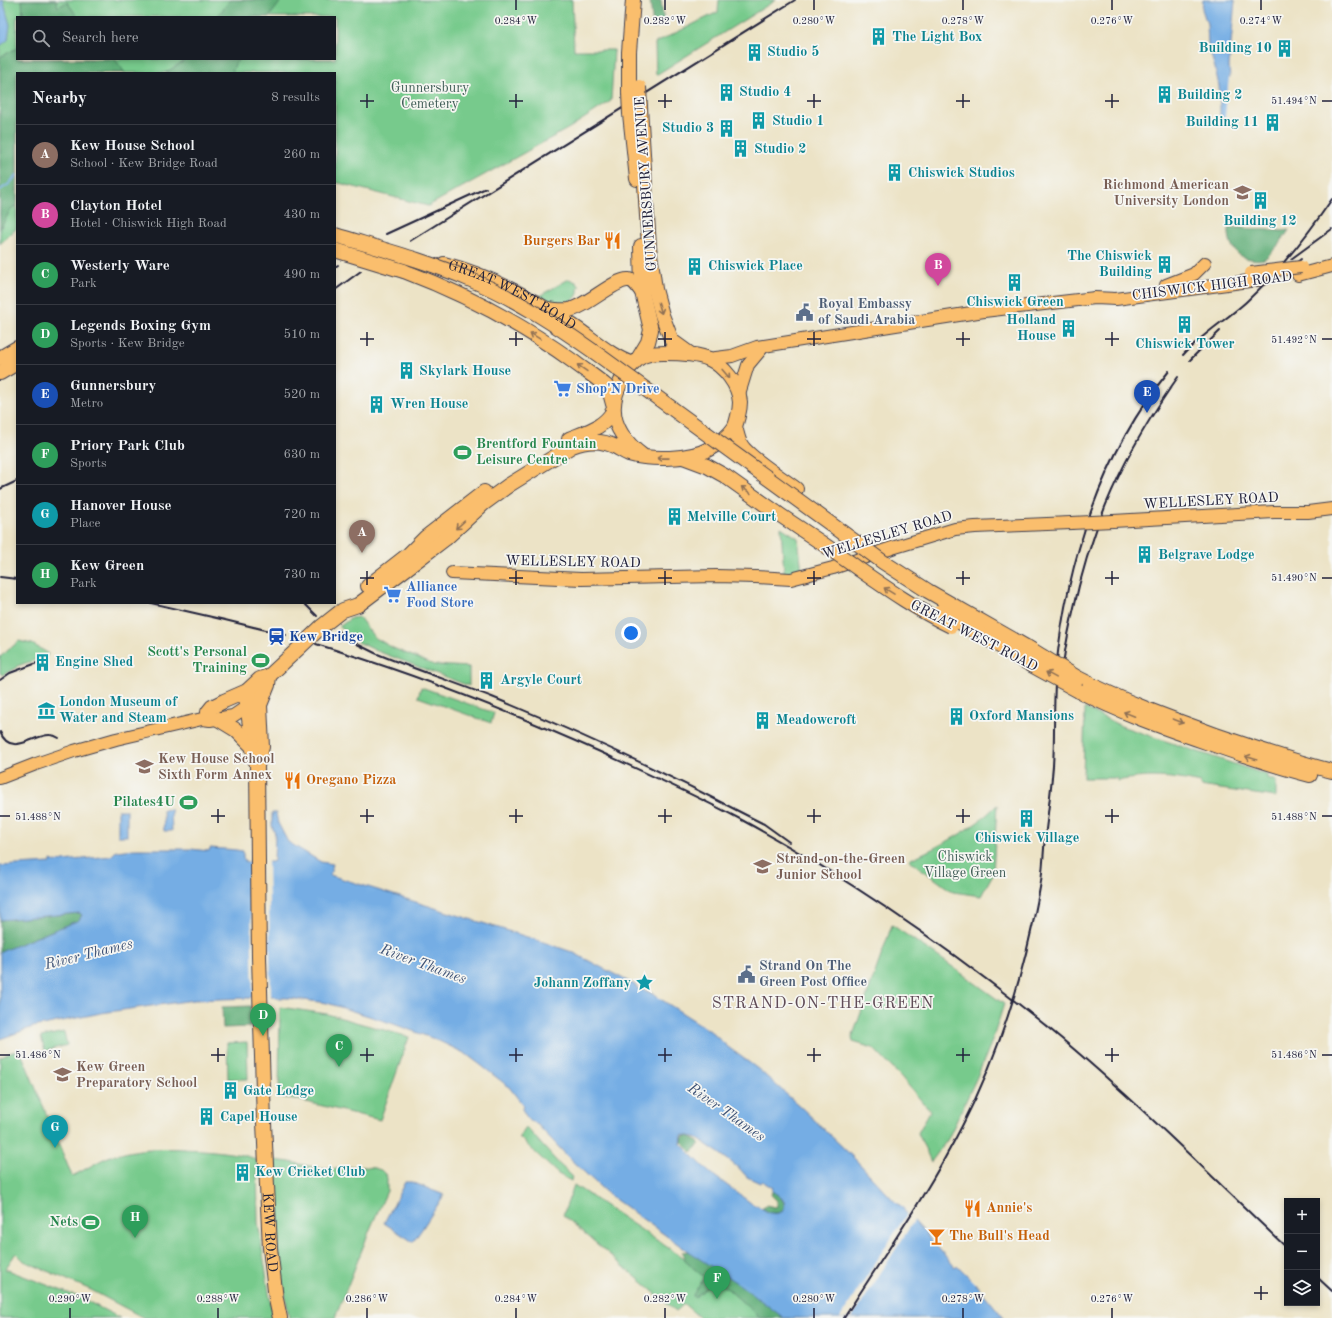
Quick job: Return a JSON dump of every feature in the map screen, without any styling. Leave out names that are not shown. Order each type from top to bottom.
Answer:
[{"type":"highway","name":"GUNNERSBURY AVENUE","points":[[633,0],[629,52],[634,90],[642,292],[651,334],[648,342],[636,361]]},
{"type":"highway","name":"GUNNERSBURY AVENUE","points":[[634,90],[641,0]]},
{"type":"highway","name":"GUNNERSBURY AVENUE","points":[[635,110],[654,289],[672,341],[691,355]]},
{"type":"highway","name":"GREAT WEST ROAD","points":[[336,232],[462,269],[487,278],[519,293],[545,308],[618,358],[636,361]]},
{"type":"highway","points":[[336,236],[415,259],[453,272],[523,305],[600,356],[883,562],[1029,656]]},
{"type":"highway","points":[[336,245],[450,280],[485,296],[544,328],[872,566],[923,600],[1029,656]]},
{"type":"highway","name":"GREAT WEST ROAD","points":[[336,250],[404,271],[445,288],[504,318],[554,347],[606,386],[609,389],[613,408]]},
{"type":"highway","points":[[545,308],[563,311],[579,307],[619,282],[638,266],[641,260]]},
{"type":"highway","points":[[619,282],[628,279],[631,280],[642,292]]},
{"type":"highway","points":[[573,326],[574,318],[579,307]]},
{"type":"highway","points":[[0,358],[16,349]]},
{"type":"highway","points":[[0,362],[16,353]]},
{"type":"highway","points":[[252,746],[236,730],[209,717],[212,708],[224,701],[252,702],[260,705],[268,682],[298,648],[321,627],[342,611],[366,587],[422,543],[426,537],[478,496],[514,472],[568,439],[606,422],[613,408],[621,381],[636,361],[662,353],[682,353],[691,355],[708,359],[717,364],[728,375],[734,384],[740,403],[735,427],[721,441],[708,450],[683,457],[666,458],[628,454],[616,446],[597,441],[581,442],[509,485],[483,504],[445,539],[358,605],[342,611]]},
{"type":"highway","points":[[0,373],[16,364]]},
{"type":"highway","points":[[0,376],[16,367]]},
{"type":"highway","points":[[613,408],[620,432],[624,439],[630,446],[643,456]]},
{"type":"highway","name":"GREAT WEST ROAD","points":[[735,427],[739,442],[744,449],[868,544],[893,559],[1029,656],[1078,684],[1124,713],[1165,729],[1288,764]]},
{"type":"highway","name":"GREAT WEST ROAD","points":[[683,457],[707,466],[725,476],[885,588],[918,609],[974,638],[1029,656]]},
{"type":"highway","points":[[257,766],[252,746],[252,702],[260,679],[268,682]]},
{"type":"highway","points":[[252,702],[262,747],[257,766]]},
{"type":"highway","points":[[1288,764],[1332,771]]},
{"type":"highway","points":[[1288,764],[1332,781]]},
{"type":"highway","name":"KEW ROAD","points":[[257,766],[259,957],[264,1122],[270,1248],[280,1318]]},
{"type":"main road","points":[[1166,285],[1194,274],[1205,263]]},
{"type":"main road","name":"CHISWICK HIGH ROAD","points":[[1094,298],[1116,299],[1243,282],[1330,266]]},
{"type":"main road","name":"CHISWICK HIGH ROAD","points":[[708,359],[726,357],[754,348],[984,311],[1094,298],[1166,285],[1251,273],[1300,271]]},
{"type":"main road","points":[[738,394],[748,365],[763,347]]},
{"type":"main road","name":"WELLESLEY ROAD","points":[[452,573],[581,579],[716,576],[791,579],[834,568],[892,548],[955,529],[1274,512],[1308,512],[1332,509]]},
{"type":"main road","points":[[0,778],[74,751],[116,739],[209,717]]},
{"type":"green space","name":"Gunnersbury Cemetery","points":[[0,0],[572,0],[574,50],[614,50],[611,101],[571,127],[428,206],[336,182],[336,72],[16,72],[16,229],[0,244]]},
{"type":"green space","points":[[22,0],[56,0],[58,7],[67,2],[77,16],[23,16]]},
{"type":"green space","points":[[230,0],[282,0],[270,16],[218,16]]},
{"type":"green space","points":[[650,0],[661,0],[664,24],[653,28]]},
{"type":"green space","points":[[719,0],[776,0],[656,75],[655,43],[718,12]]},
{"type":"green space","points":[[16,49],[16,60],[116,60],[124,72],[16,72],[16,205],[11,209],[0,229],[0,57]]},
{"type":"green space","points":[[185,60],[238,60],[232,72],[167,72]]},
{"type":"green space","points":[[1229,227],[1282,231],[1289,230],[1267,257],[1256,260],[1245,258],[1236,252],[1231,243]]},
{"type":"green space","points":[[569,279],[576,282],[580,287],[576,297],[573,300],[564,303],[555,303],[539,296]]},
{"type":"green space","points":[[781,527],[798,538],[802,571],[794,575],[784,574]]},
{"type":"green space","points":[[359,617],[374,637],[393,648],[434,665],[469,667],[469,686],[377,651],[358,642],[339,627],[351,618]]},
{"type":"green space","points":[[19,641],[32,644],[48,653],[47,656],[17,666],[15,669],[2,675],[0,673],[0,657]]},
{"type":"green space","points":[[421,687],[494,713],[491,723],[418,697]]},
{"type":"green space","points":[[1085,708],[1121,726],[1267,775],[1267,778],[1276,781],[1276,797],[1200,786],[1200,783],[1169,778],[1148,777],[1117,781],[1117,778],[1083,778]]},
{"type":"green space","name":"Chiswick Village Green","points":[[997,805],[993,874],[981,896],[953,892],[909,860],[956,837],[967,830]]},
{"type":"green space","points":[[82,914],[79,920],[0,952],[0,920]]},
{"type":"green space","points":[[892,925],[1004,1004],[992,1041],[977,1077],[948,1139],[931,1162],[918,1133],[930,1111],[902,1078],[873,1048],[853,1042],[852,1038]]},
{"type":"green space","points":[[251,1006],[251,1027],[223,1028],[222,1007]]},
{"type":"green space","points":[[280,1007],[327,1014],[409,1037],[380,1120],[294,1099],[279,1097]]},
{"type":"green space","points":[[64,1032],[67,1045],[45,1051],[41,1037]]},
{"type":"green space","points":[[247,1042],[248,1079],[228,1079],[227,1043]]},
{"type":"green space","points":[[20,1050],[72,1176],[111,1156],[148,1149],[207,1150],[238,1154],[257,1160],[258,1222],[273,1318],[144,1318],[91,1290],[24,1261],[16,1253],[5,1269],[81,1298],[120,1318],[0,1318],[0,1058],[9,1053]]},
{"type":"green space","points":[[526,1127],[559,1164],[572,1176],[571,1181],[558,1174],[519,1137]]},
{"type":"green space","points":[[688,1136],[700,1144],[691,1152],[682,1142],[683,1137]]},
{"type":"green space","points":[[274,1160],[323,1169],[341,1169],[355,1166],[374,1168],[381,1170],[387,1178],[387,1191],[335,1318],[289,1318],[277,1244],[274,1202]]},
{"type":"green space","points":[[574,1185],[715,1279],[768,1318],[700,1318],[684,1304],[676,1311],[563,1215]]},
{"type":"green space","points":[[772,1191],[783,1200],[784,1207],[780,1213],[771,1213],[761,1208],[766,1205],[777,1206],[777,1201],[771,1195]]},
{"type":"green space","points":[[691,1251],[790,1318],[760,1318],[728,1289],[715,1281],[694,1298],[693,1295],[704,1277],[685,1261],[682,1252]]},
{"type":"water","points":[[0,0],[3,0],[10,25],[8,40],[0,46]]},
{"type":"water","points":[[1203,0],[1235,0],[1229,66],[1228,129],[1220,127],[1219,86],[1208,45],[1207,24],[1202,9]]},
{"type":"water","points":[[171,809],[172,831],[164,831],[163,810]]},
{"type":"water","points":[[118,810],[127,810],[127,836],[118,836]]},
{"type":"water","name":"River Thames","points":[[272,813],[276,813],[278,823],[288,842],[321,862],[333,864],[330,875],[572,952],[635,985],[639,990],[644,990],[651,993],[709,1030],[728,1047],[758,1069],[803,1109],[855,1159],[897,1204],[900,1205],[955,1267],[957,1265],[975,1283],[1004,1318],[784,1318],[740,1285],[689,1252],[609,1195],[571,1160],[536,1123],[529,1121],[522,1109],[523,1105],[509,1087],[466,1054],[437,1040],[391,1023],[327,1003],[276,998],[272,996],[194,1000],[101,1013],[33,1027],[0,1039],[0,952],[79,920],[82,915],[80,913],[0,920],[0,866],[51,863],[51,860],[54,862],[111,856],[116,851],[134,849],[191,849],[209,851],[210,848],[231,849],[243,851],[243,858],[246,862],[271,862],[274,861],[275,834],[272,826]],"holes":[[[682,1136],[695,1137],[740,1169],[747,1177],[760,1183],[762,1181],[773,1188],[772,1191],[780,1197],[785,1204],[783,1211],[779,1213],[772,1213],[757,1205],[755,1206],[709,1172],[681,1144]]]},
{"type":"water","points":[[405,1182],[412,1182],[444,1195],[413,1242],[384,1223]]},
{"type":"pier","points":[[1229,77],[1233,78],[1235,81],[1230,130],[1225,133],[1218,129],[1219,125],[1224,125]]},
{"type":"pier","points":[[250,860],[268,860],[271,998],[253,998]]},
{"type":"pier","points":[[908,1212],[915,1219],[852,1318],[840,1318]]},
{"type":"waterway","points":[[0,190],[9,184],[16,176]]},
{"type":"railway","points":[[410,241],[795,0]]},
{"type":"railway","points":[[386,234],[486,188]]},
{"type":"railway","points":[[1183,355],[1246,302],[1270,278],[1303,240],[1332,199]]},
{"type":"railway","points":[[1291,259],[1332,229]]},
{"type":"railway","points":[[1279,276],[1301,259]]},
{"type":"railway","points":[[336,289],[361,271]]},
{"type":"railway","points":[[1190,360],[1220,331]]},
{"type":"railway","points":[[844,1318],[905,1224],[949,1151],[976,1098],[999,1042],[1026,953],[1041,879],[1053,766],[1056,669],[1061,629],[1069,589],[1091,511],[1106,474],[1124,438],[1145,403],[1169,371]]},
{"type":"railway","points":[[1061,682],[1072,616],[1089,551],[1100,520],[1112,491],[1141,434],[1178,377]]},
{"type":"railway","points":[[0,489],[16,481]]},
{"type":"railway","points":[[0,577],[16,579]]},
{"type":"railway","points":[[155,604],[286,635]]},
{"type":"railway","points":[[305,604],[317,616]]},
{"type":"railway","points":[[339,631],[357,644],[375,653],[492,697],[622,754],[764,824],[789,842]]},
{"type":"railway","points":[[316,644],[388,667],[494,707],[634,767],[740,819],[851,884],[957,957],[1059,1037],[1126,1095],[1284,1245]]},
{"type":"railway","points":[[0,680],[10,673],[37,663]]},
{"type":"railway","points":[[0,732],[5,740],[16,744],[50,735],[59,738]]},
{"type":"railway","points":[[1320,1280],[1332,1291]]},
{"type":"place","name":"The Light Box","points":[[879,37]]},
{"type":"place","name":"Building 10","points":[[1285,48]]},
{"type":"place","name":"Studio 5","points":[[754,52]]},
{"type":"place","name":"Studio 4","points":[[726,92]]},
{"type":"place","name":"Building 2","points":[[1164,95]]},
{"type":"place","name":"Studio 1","points":[[759,121]]},
{"type":"place","name":"Building 11","points":[[1272,122]]},
{"type":"place","name":"Studio 3","points":[[727,128]]},
{"type":"place","name":"Studio 2","points":[[741,149]]},
{"type":"place","name":"Chiswick Studios","points":[[895,173]]},
{"type":"place","name":"Richmond American University London","points":[[1242,193]]},
{"type":"place","name":"Building 12","points":[[1260,201]]},
{"type":"place","name":"Burgers Bar","points":[[613,241]]},
{"type":"place","name":"The Chiswick Building","points":[[1165,264]]},
{"type":"place","name":"Chiswick Place","points":[[695,266]]},
{"type":"place","name":"Chiswick Green","points":[[1015,282]]},
{"type":"place","name":"Clayton Hotel","points":[[938,286]]},
{"type":"place","name":"Royal Embassy of Saudi Arabia","points":[[805,312]]},
{"type":"place","name":"Chiswick Tower","points":[[1185,324]]},
{"type":"place","name":"Holland House","points":[[1069,328]]},
{"type":"place","name":"Skylark House","points":[[406,371]]},
{"type":"place","name":"Shop'N Drive","points":[[563,389]]},
{"type":"place","name":"Wren House","points":[[377,404]]},
{"type":"place","name":"Gunnersbury","points":[[1147,413]]},
{"type":"place","name":"Brentford Fountain Leisure Centre","points":[[463,452]]},
{"type":"place","name":"Melville Court","points":[[674,517]]},
{"type":"place","name":"Kew House School","points":[[362,553]]},
{"type":"place","name":"Belgrave Lodge","points":[[1145,555]]},
{"type":"place","name":"Alliance Food Store","points":[[393,595]]},
{"type":"place","name":"Kew Bridge","points":[[276,637]]},
{"type":"place","name":"Scott's Personal Training","points":[[260,660]]},
{"type":"place","name":"Engine Shed","points":[[42,662]]},
{"type":"place","name":"Argyle Court","points":[[487,680]]},
{"type":"place","name":"London Museum of Water and Steam","points":[[46,710]]},
{"type":"place","name":"Oxford Mansions","points":[[956,716]]},
{"type":"place","name":"Meadowcroft","points":[[763,720]]},
{"type":"place","name":"Kew House School Sixth Form Annex","points":[[145,767]]},
{"type":"place","name":"Oregano Pizza","points":[[293,780]]},
{"type":"place","name":"Pilates4U","points":[[188,802]]},
{"type":"place","name":"Chiswick Village","points":[[1027,818]]},
{"type":"place","name":"Strand-on-the-Green Junior School","points":[[763,867]]},
{"type":"place","name":"Strand On The Green Post Office","points":[[746,974]]},
{"type":"place","name":"Johann Zoffany","points":[[644,983]]},
{"type":"place","name":"Legends Boxing Gym","points":[[263,1036]]},
{"type":"place","name":"Westerly Ware","points":[[339,1067]]},
{"type":"place","name":"Kew Green Preparatory School","points":[[63,1075]]},
{"type":"place","name":"Gate Lodge","points":[[230,1091]]},
{"type":"place","name":"Capel House","points":[[207,1117]]},
{"type":"place","name":"Hanover House","points":[[55,1148]]},
{"type":"place","name":"Kew Cricket Club","points":[[242,1172]]},
{"type":"place","name":"Annie's","points":[[973,1208]]},
{"type":"place","name":"Nets","points":[[91,1222]]},
{"type":"place","name":"The Bull's Head","points":[[936,1236]]},
{"type":"place","name":"Kew Green","points":[[135,1238]]},
{"type":"place","name":"Priory Park Club","points":[[717,1299]]},
{"type":"district","name":"STRAND-ON-THE-GREEN","points":[[823,1004]]}]
